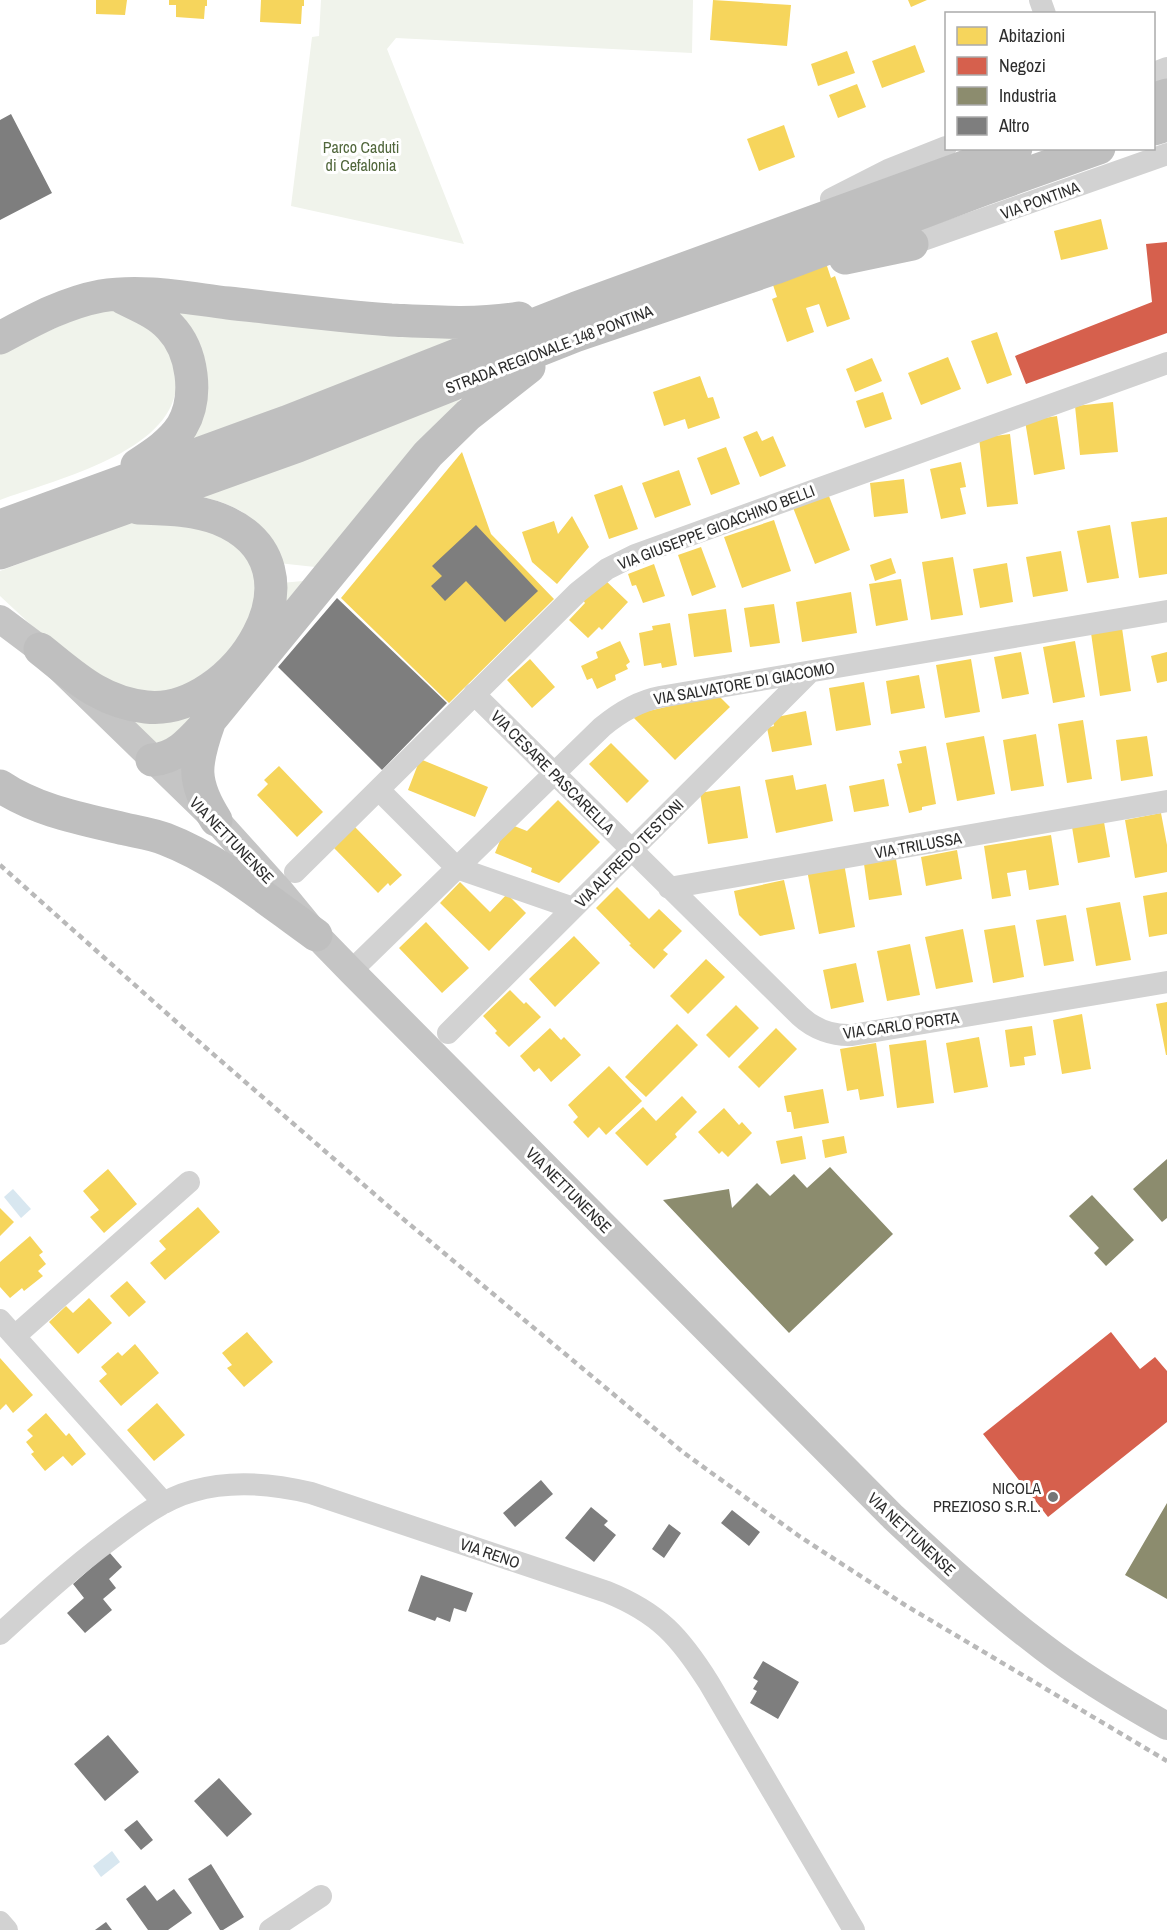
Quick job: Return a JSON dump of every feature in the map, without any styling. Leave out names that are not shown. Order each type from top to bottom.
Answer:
[{"type":"highway","name":"STRADA REGIONALE 148 PONTINA","points":[[766,256],[1011,150]]},
{"type":"highway","name":"STRADA REGIONALE 148 PONTINA","points":[[0,526],[286,422],[766,256],[984,189],[1093,150]]},
{"type":"highway","points":[[766,256],[831,199]]},
{"type":"highway","points":[[766,256],[868,254],[912,244]]},
{"type":"highway","points":[[0,338],[64,307],[91,298],[148,294],[338,316],[454,323],[575,322]]},
{"type":"highway","points":[[78,497],[132,469],[159,451],[182,424],[190,405],[190,369],[186,354],[173,331],[155,315],[116,295]]},
{"type":"highway","points":[[152,760],[168,757],[181,750],[210,719],[428,454],[453,429],[575,322]]},
{"type":"highway","name":"STRADA REGIONALE 148 PONTINA","points":[[0,553],[298,446],[575,322]]},
{"type":"highway","points":[[41,662],[101,695],[146,708],[173,705],[187,701],[210,689],[227,675],[244,655],[266,619],[271,596],[271,576],[267,560],[248,537],[227,523],[208,516],[185,511],[125,507]]},
{"type":"highway","points":[[271,576],[324,578]]},
{"type":"highway","points":[[210,719],[200,750],[197,778],[201,795],[216,820]]},
{"type":"highway","points":[[0,786],[14,795],[46,808],[158,837],[183,847],[249,887],[316,935]]},
{"type":"main road","points":[[1,620],[227,855],[316,935]]},
{"type":"main road","name":"VIA NETTUNENSE","points":[[41,662],[133,752],[152,760],[216,820],[316,935],[892,1517],[968,1586],[1041,1646],[1075,1670],[1167,1726]]},
{"type":"street","points":[[831,199],[888,170],[945,147]]},
{"type":"street","name":"VIA PONTINA","points":[[912,244],[1167,154]]},
{"type":"street","name":"VIA GIUSEPPE GIOACHINO BELLI","points":[[295,873],[578,592],[607,569],[622,561],[1167,363]]},
{"type":"street","name":"VIA SALVATORE DI GIACOMO","points":[[351,971],[609,722],[642,702],[660,697],[1167,611]]},
{"type":"street","name":"VIA ALFREDO TESTONI","points":[[448,1033],[810,672]]},
{"type":"street","name":"VIA CESARE PASCARELLA","points":[[474,694],[632,851]]},
{"type":"street","points":[[380,790],[457,868],[573,908]]},
{"type":"street","name":"VIA TRILUSSA","points":[[669,888],[1167,801]]},
{"type":"street","name":"VIA CARLO PORTA","points":[[632,851],[800,1016],[825,1031],[840,1035],[852,1035],[1167,982]]},
{"type":"street","points":[[164,1503],[7,1328],[189,1182]]},
{"type":"street","name":"VIA RENO","points":[[0,1634],[90,1555],[136,1520],[164,1503],[195,1490],[225,1486],[265,1486],[311,1492],[607,1592],[651,1614],[678,1639],[709,1683],[854,1930]]},
{"type":"street","points":[[270,1930],[321,1896]]},
{"type":"street","points":[[0,1922],[7,1930]]},
{"type":"green space","name":"Parco Caduti di Cefalonia","points":[[321,0],[693,0],[692,53],[396,38],[387,49],[464,244],[291,206],[312,37],[319,36]]},
{"type":"green space","points":[[171,302],[447,328],[457,340],[171,449],[180,441]]},
{"type":"green space","points":[[102,307],[135,312],[176,357],[176,389],[166,415],[149,434],[102,463],[0,500],[0,353]]},
{"type":"green space","points":[[465,394],[315,567],[278,563],[252,519],[230,506],[198,496]]},
{"type":"green space","points":[[135,520],[238,535],[262,592],[236,648],[184,688],[134,695],[74,665],[0,596],[0,571]]},
{"type":"green space","points":[[303,581],[276,614],[281,583]]},
{"type":"green space","points":[[199,705],[180,735],[158,743],[149,740],[125,709]]},
{"type":"shaded area","points":[[13,1189],[31,1209],[21,1218],[4,1197]]},
{"type":"shaded area","points":[[112,1851],[120,1862],[101,1877],[93,1866]]},
{"type":"building: Abitazioni","points":[[96,0],[127,0],[125,15],[96,14]]},
{"type":"building: Abitazioni","points":[[169,0],[207,0],[204,19],[176,17],[176,5],[169,5]]},
{"type":"building: Abitazioni","points":[[261,0],[304,0],[301,24],[260,22]]},
{"type":"building: Abitazioni","points":[[713,0],[791,5],[787,46],[710,40]]},
{"type":"building: Abitazioni","points":[[908,0],[927,0],[911,7]]},
{"type":"building: Abitazioni","points":[[915,45],[925,72],[882,88],[872,61]]},
{"type":"building: Abitazioni","points":[[847,51],[855,73],[818,86],[811,64]]},
{"type":"building: Abitazioni","points":[[857,84],[866,107],[838,118],[829,95]]},
{"type":"building: Abitazioni","points":[[784,125],[795,157],[759,171],[747,139]]},
{"type":"building: Abitazioni","points":[[1101,219],[1108,249],[1061,260],[1054,231]]},
{"type":"building: Abitazioni","points":[[826,263],[831,278],[835,276],[850,319],[827,327],[819,304],[806,308],[814,332],[787,342],[772,299],[777,297],[772,282]]},
{"type":"building: Abitazioni","points":[[997,332],[1012,375],[987,384],[971,341]]},
{"type":"building: Abitazioni","points":[[948,357],[961,389],[921,405],[908,373]]},
{"type":"building: Abitazioni","points":[[872,358],[882,381],[855,392],[846,369]]},
{"type":"building: Abitazioni","points":[[700,376],[708,398],[713,397],[720,418],[688,429],[685,419],[664,426],[653,392]]},
{"type":"building: Abitazioni","points":[[883,392],[892,419],[865,428],[856,401]]},
{"type":"building: Abitazioni","points":[[1113,402],[1118,452],[1080,455],[1075,406]]},
{"type":"building: Abitazioni","points":[[1057,416],[1065,469],[1034,475],[1025,421]]},
{"type":"building: Abitazioni","points":[[757,431],[762,441],[773,436],[786,466],[760,477],[743,437]]},
{"type":"building: Abitazioni","points":[[1010,434],[1018,504],[987,507],[979,438]]},
{"type":"building: Abitazioni","points":[[726,447],[740,484],[711,495],[697,458]]},
{"type":"building: Abitazioni","points":[[462,452],[491,534],[554,599],[449,703],[341,598]]},
{"type":"building: Abitazioni","points":[[961,462],[966,487],[960,488],[966,514],[941,519],[930,469]]},
{"type":"building: Abitazioni","points":[[679,470],[691,505],[655,518],[642,483]]},
{"type":"building: Abitazioni","points":[[904,479],[908,513],[874,517],[870,483]]},
{"type":"building: Abitazioni","points":[[622,485],[638,529],[609,539],[594,495]]},
{"type":"building: Abitazioni","points":[[827,491],[850,550],[815,564],[792,505]]},
{"type":"building: Abitazioni","points":[[572,516],[589,547],[557,584],[532,562],[522,532],[554,521],[558,534]]},
{"type":"building: Abitazioni","points":[[1167,517],[1167,574],[1139,578],[1131,522]]},
{"type":"building: Abitazioni","points":[[774,520],[791,571],[742,588],[724,537]]},
{"type":"building: Abitazioni","points":[[1110,525],[1119,578],[1087,583],[1077,531]]},
{"type":"building: Abitazioni","points":[[701,547],[716,587],[692,596],[678,555]]},
{"type":"building: Abitazioni","points":[[1061,551],[1068,591],[1033,597],[1026,557]]},
{"type":"building: Abitazioni","points":[[953,557],[963,615],[931,620],[922,562]]},
{"type":"building: Abitazioni","points":[[891,558],[896,573],[875,581],[870,565]]},
{"type":"building: Abitazioni","points":[[1007,563],[1013,602],[980,608],[973,569]]},
{"type":"building: Abitazioni","points":[[654,564],[665,596],[643,603],[636,585],[632,586],[628,574]]},
{"type":"building: Abitazioni","points":[[604,579],[628,602],[602,630],[599,627],[588,638],[569,620],[585,603],[583,600]]},
{"type":"building: Abitazioni","points":[[901,579],[908,620],[876,626],[869,584]]},
{"type":"building: Abitazioni","points":[[851,592],[857,633],[802,642],[796,602]]},
{"type":"building: Abitazioni","points":[[774,604],[780,643],[750,647],[744,608]]},
{"type":"building: Abitazioni","points":[[726,609],[732,652],[694,657],[688,614]]},
{"type":"building: Abitazioni","points":[[670,623],[677,665],[662,668],[661,663],[644,666],[639,633],[653,630],[652,626]]},
{"type":"building: Abitazioni","points":[[1122,628],[1131,691],[1100,696],[1091,633]]},
{"type":"building: Abitazioni","points":[[620,641],[630,662],[626,665],[628,669],[615,675],[616,680],[597,689],[592,678],[587,680],[581,666],[598,658],[596,652]]},
{"type":"building: Abitazioni","points":[[1075,641],[1085,697],[1053,703],[1043,647]]},
{"type":"building: Abitazioni","points":[[1021,652],[1029,694],[1002,699],[994,657]]},
{"type":"building: Abitazioni","points":[[1167,652],[1167,681],[1157,683],[1151,656]]},
{"type":"building: Abitazioni","points":[[530,659],[555,687],[532,708],[507,680]]},
{"type":"building: Abitazioni","points":[[971,659],[980,712],[945,718],[936,665]]},
{"type":"building: Abitazioni","points":[[919,675],[925,708],[891,714],[886,681]]},
{"type":"building: Abitazioni","points":[[864,682],[871,725],[836,731],[829,688]]},
{"type":"building: Abitazioni","points":[[718,695],[730,707],[675,760],[631,715]]},
{"type":"building: Abitazioni","points":[[806,711],[812,745],[772,752],[767,728],[774,726],[772,718]]},
{"type":"building: Abitazioni","points":[[1083,720],[1092,779],[1067,783],[1058,724]]},
{"type":"building: Abitazioni","points":[[1036,734],[1044,786],[1011,791],[1003,740]]},
{"type":"building: Abitazioni","points":[[984,736],[995,794],[957,801],[946,743]]},
{"type":"building: Abitazioni","points":[[1147,736],[1153,776],[1121,781],[1116,740]]},
{"type":"building: Abitazioni","points":[[611,743],[649,781],[627,803],[589,764]]},
{"type":"building: Abitazioni","points":[[926,746],[936,804],[909,813],[897,764],[902,763],[899,751]]},
{"type":"building: Abitazioni","points":[[420,759],[488,787],[475,817],[408,790]]},
{"type":"building: Abitazioni","points":[[279,766],[323,812],[297,837],[257,795],[268,784],[264,780]]},
{"type":"building: Abitazioni","points":[[793,775],[796,790],[826,784],[833,821],[776,833],[765,780]]},
{"type":"building: Abitazioni","points":[[884,779],[889,806],[854,812],[849,786]]},
{"type":"building: Abitazioni","points":[[740,786],[748,838],[708,844],[700,793]]},
{"type":"building: Abitazioni","points":[[558,800],[600,842],[559,883],[531,872],[532,868],[495,853],[507,823],[527,831]]},
{"type":"building: Abitazioni","points":[[1161,813],[1167,845],[1167,872],[1135,878],[1125,820]]},
{"type":"building: Abitazioni","points":[[1104,822],[1110,857],[1078,863],[1072,827]]},
{"type":"building: Abitazioni","points":[[353,825],[402,875],[390,886],[388,883],[378,893],[334,848]]},
{"type":"building: Abitazioni","points":[[1051,835],[1059,885],[1029,890],[1026,870],[1007,873],[1011,896],[992,899],[984,846]]},
{"type":"building: Abitazioni","points":[[957,850],[962,879],[926,886],[921,857]]},
{"type":"building: Abitazioni","points":[[896,859],[902,895],[869,900],[864,864]]},
{"type":"building: Abitazioni","points":[[844,863],[855,927],[819,934],[807,870]]},
{"type":"building: Abitazioni","points":[[784,880],[795,929],[760,936],[739,915],[734,891]]},
{"type":"building: Abitazioni","points":[[460,882],[490,912],[507,894],[526,913],[489,951],[440,903]]},
{"type":"building: Abitazioni","points":[[617,887],[649,919],[659,909],[682,931],[663,950],[668,954],[654,969],[596,908]]},
{"type":"building: Abitazioni","points":[[1167,892],[1167,934],[1149,937],[1143,896]]},
{"type":"building: Abitazioni","points":[[1120,902],[1131,960],[1096,966],[1086,908]]},
{"type":"building: Abitazioni","points":[[1066,915],[1074,961],[1044,966],[1036,920]]},
{"type":"building: Abitazioni","points":[[426,922],[469,968],[442,993],[399,948]]},
{"type":"building: Abitazioni","points":[[1015,925],[1024,977],[993,983],[984,930]]},
{"type":"building: Abitazioni","points":[[963,929],[973,982],[936,989],[925,937]]},
{"type":"building: Abitazioni","points":[[574,936],[600,963],[555,1007],[529,979]]},
{"type":"building: Abitazioni","points":[[910,944],[920,995],[887,1001],[877,951]]},
{"type":"building: Abitazioni","points":[[706,959],[725,977],[688,1014],[670,996]]},
{"type":"building: Abitazioni","points":[[856,963],[864,1002],[831,1009],[823,970]]},
{"type":"building: Abitazioni","points":[[510,990],[541,1017],[509,1047],[483,1016]]},
{"type":"building: Abitazioni","points":[[1167,1002],[1167,1055],[1166,1055],[1156,1004]]},
{"type":"building: Abitazioni","points":[[736,1005],[759,1028],[729,1058],[706,1035]]},
{"type":"building: Abitazioni","points":[[1082,1014],[1091,1069],[1062,1074],[1053,1020]]},
{"type":"building: Abitazioni","points":[[677,1024],[698,1045],[646,1097],[625,1077]]},
{"type":"building: Abitazioni","points":[[1032,1026],[1036,1055],[1024,1057],[1025,1065],[1010,1067],[1005,1030]]},
{"type":"building: Abitazioni","points":[[550,1028],[561,1040],[564,1037],[581,1055],[551,1082],[539,1068],[534,1072],[520,1056]]},
{"type":"building: Abitazioni","points":[[776,1028],[797,1049],[759,1088],[738,1067]]},
{"type":"building: Abitazioni","points":[[979,1037],[988,1087],[954,1093],[946,1043]]},
{"type":"building: Abitazioni","points":[[926,1040],[934,1103],[897,1108],[889,1045]]},
{"type":"building: Abitazioni","points":[[876,1043],[884,1096],[860,1100],[858,1089],[847,1091],[840,1049]]},
{"type":"building: Abitazioni","points":[[609,1066],[642,1101],[606,1135],[599,1127],[588,1138],[573,1122],[578,1117],[568,1105]]},
{"type":"building: Abitazioni","points":[[823,1089],[829,1123],[794,1129],[791,1112],[787,1112],[784,1096]]},
{"type":"building: Abitazioni","points":[[682,1096],[697,1112],[675,1134],[677,1137],[647,1166],[615,1133],[643,1107],[656,1121]]},
{"type":"building: Abitazioni","points":[[724,1108],[739,1125],[742,1122],[752,1133],[728,1157],[722,1151],[719,1154],[698,1132]]},
{"type":"building: Abitazioni","points":[[802,1136],[806,1159],[781,1164],[776,1141]]},
{"type":"building: Abitazioni","points":[[844,1136],[847,1153],[825,1158],[822,1140]]},
{"type":"building: Abitazioni","points":[[108,1169],[137,1204],[104,1233],[90,1217],[99,1210],[83,1191]]},
{"type":"building: Abitazioni","points":[[198,1207],[220,1232],[165,1280],[150,1263],[166,1249],[159,1241]]},
{"type":"building: Abitazioni","points":[[0,1208],[14,1222],[0,1236]]},
{"type":"building: Abitazioni","points":[[30,1236],[43,1252],[39,1255],[46,1264],[38,1271],[43,1276],[24,1291],[22,1288],[10,1298],[0,1287],[0,1262]]},
{"type":"building: Abitazioni","points":[[127,1281],[146,1302],[129,1317],[110,1296]]},
{"type":"building: Abitazioni","points":[[89,1298],[112,1323],[78,1354],[49,1322],[66,1306],[73,1313]]},
{"type":"building: Abitazioni","points":[[247,1332],[273,1362],[244,1387],[227,1368],[232,1365],[222,1353]]},
{"type":"building: Abitazioni","points":[[135,1344],[159,1373],[121,1406],[99,1381],[107,1374],[101,1367],[118,1352],[122,1356]]},
{"type":"building: Abitazioni","points":[[0,1358],[33,1395],[13,1413],[6,1404],[0,1410]]},
{"type":"building: Abitazioni","points":[[157,1403],[185,1435],[154,1461],[127,1430]]},
{"type":"building: Abitazioni","points":[[46,1413],[66,1436],[69,1433],[86,1454],[72,1466],[63,1456],[45,1471],[31,1454],[34,1452],[26,1442],[33,1436],[27,1430]]},
{"type":"building: Negozi","points":[[1167,242],[1167,333],[1026,384],[1015,356],[1152,302],[1146,244]]},
{"type":"building: Negozi","points":[[1111,1332],[1140,1369],[1155,1357],[1167,1371],[1167,1422],[1048,1517],[983,1434]]},
{"type":"building: Industria","points":[[1167,1159],[1167,1218],[1162,1222],[1133,1189]]},
{"type":"building: Industria","points":[[830,1167],[893,1234],[789,1333],[663,1200],[729,1189],[732,1208],[757,1183],[770,1196],[794,1174],[807,1188]]},
{"type":"building: Industria","points":[[1092,1195],[1134,1240],[1106,1266],[1094,1253],[1099,1248],[1069,1216]]},
{"type":"building: Industria","points":[[1167,1503],[1167,1599],[1125,1575]]},
{"type":"building: Altro","points":[[11,114],[52,193],[0,220],[0,120]]},
{"type":"building: Altro","points":[[476,525],[538,591],[505,622],[466,581],[445,601],[431,586],[442,576],[432,566]]},
{"type":"building: Altro","points":[[337,598],[447,703],[382,770],[278,667]]},
{"type":"building: Altro","points":[[541,1480],[553,1494],[515,1527],[503,1513]]},
{"type":"building: Altro","points":[[591,1507],[608,1521],[604,1525],[616,1535],[594,1562],[565,1538]]},
{"type":"building: Altro","points":[[732,1510],[760,1532],[749,1546],[721,1523]]},
{"type":"building: Altro","points":[[669,1524],[681,1533],[664,1558],[652,1549]]},
{"type":"building: Altro","points":[[109,1552],[122,1567],[109,1579],[116,1588],[103,1599],[112,1610],[85,1633],[67,1613],[84,1598],[73,1584]]},
{"type":"building: Altro","points":[[421,1575],[473,1593],[466,1612],[454,1608],[450,1622],[437,1617],[435,1621],[408,1611]]},
{"type":"building: Altro","points":[[763,1661],[799,1682],[778,1719],[750,1703],[757,1691],[753,1689],[758,1681],[753,1678]]},
{"type":"building: Altro","points":[[108,1735],[139,1772],[105,1801],[74,1764]]},
{"type":"building: Altro","points":[[219,1778],[252,1814],[227,1837],[194,1801]]},
{"type":"building: Altro","points":[[137,1820],[153,1840],[141,1850],[124,1830]]},
{"type":"building: Altro","points":[[211,1864],[244,1917],[223,1930],[220,1930],[188,1879]]},
{"type":"building: Altro","points":[[145,1885],[157,1901],[174,1889],[192,1913],[168,1930],[148,1930],[126,1899]]},
{"type":"building: Altro","points":[[106,1922],[112,1930],[95,1930]]},
{"type":"railway","points":[[0,865],[402,1218],[684,1453],[799,1536],[905,1605],[1167,1761]]},
{"type":"place","name":"NICOLA PREZIOSO S.R.L.","points":[[1053,1497]]}]
